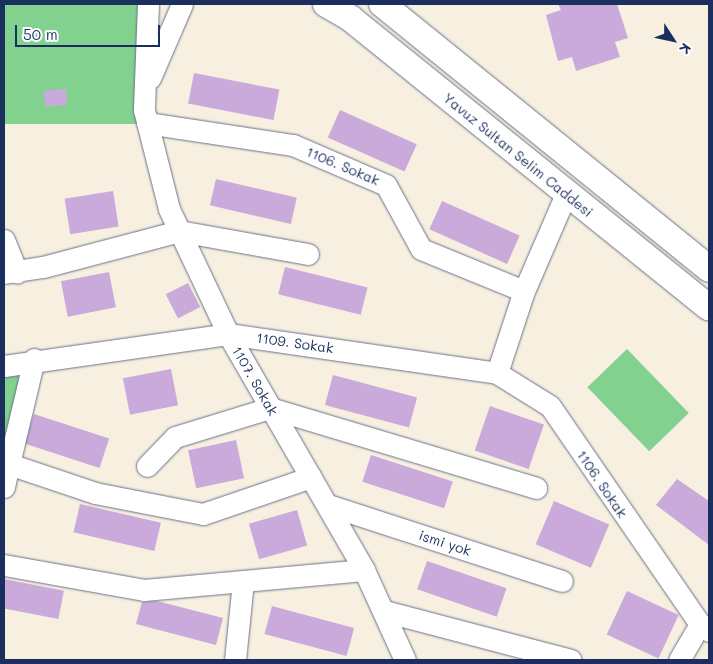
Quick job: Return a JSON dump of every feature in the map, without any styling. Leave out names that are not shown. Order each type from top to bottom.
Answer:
[{"type":"street","name":"1107. Sokak","points":[[148,4],[144,110],[159,173],[179,230],[228,334],[364,570],[405,660]]},
{"type":"street","name":"1107. Sokak","points":[[145,87],[182,4]]},
{"type":"street","name":"Yavuz Sultan Selim Caddesi","points":[[326,4],[350,18],[709,308]]},
{"type":"street","points":[[382,4],[709,269]]},
{"type":"street","name":"1106. Sokak","points":[[147,124],[293,145],[386,184],[421,249],[524,291]]},
{"type":"street","points":[[497,373],[524,291],[566,194]]},
{"type":"street","points":[[4,240],[10,273],[179,230],[308,254]]},
{"type":"street","name":"1109. Sokak","points":[[4,366],[34,359],[228,334],[497,373]]},
{"type":"street","points":[[4,487],[34,359]]},
{"type":"street","name":"1106. Sokak","points":[[497,373],[550,406],[704,627]]},
{"type":"street","points":[[147,466],[174,437],[270,408],[536,488]]},
{"type":"street","points":[[9,464],[95,493],[203,514],[311,477]]},
{"type":"street","name":"ismi yok","points":[[328,505],[562,581]]},
{"type":"street","points":[[4,565],[144,590],[364,570]]},
{"type":"street","points":[[235,660],[243,581]]},
{"type":"street","points":[[384,611],[571,660]]},
{"type":"street","points":[[680,660],[704,627]]},
{"type":"green space","points":[[4,4],[141,4],[141,124],[4,124]]},
{"type":"green space","points":[[627,349],[689,413],[649,451],[587,387]]},
{"type":"green space","points":[[34,359],[4,487],[4,366]]},
{"type":"building","points":[[558,4],[617,4],[628,38],[615,42],[620,57],[576,71],[572,57],[558,61],[546,15],[561,10]]},
{"type":"building","points":[[194,73],[279,90],[273,120],[188,103]]},
{"type":"building","points":[[66,89],[67,105],[45,106],[44,91]]},
{"type":"building","points":[[340,110],[417,144],[405,172],[328,137]]},
{"type":"building","points":[[216,179],[297,198],[291,224],[210,205]]},
{"type":"building","points":[[113,191],[119,227],[70,234],[65,199]]},
{"type":"building","points":[[442,201],[520,236],[507,264],[429,229]]},
{"type":"building","points":[[285,267],[367,288],[361,315],[278,294]]},
{"type":"building","points":[[109,272],[116,307],[68,317],[61,281]]},
{"type":"building","points":[[188,283],[200,307],[178,318],[166,294]]},
{"type":"building","points":[[171,369],[178,405],[130,415],[123,378]]},
{"type":"building","points":[[333,375],[417,398],[409,427],[325,405]]},
{"type":"building","points":[[490,406],[544,425],[529,469],[475,450]]},
{"type":"building","points":[[34,414],[109,438],[100,468],[24,443]]},
{"type":"building","points":[[236,440],[244,478],[196,488],[188,450]]},
{"type":"building","points":[[371,455],[453,482],[444,508],[362,482]]},
{"type":"building","points":[[677,479],[709,501],[709,545],[656,505]]},
{"type":"building","points":[[554,501],[609,524],[591,568],[536,544]]},
{"type":"building","points":[[80,504],[161,523],[154,551],[73,532]]},
{"type":"building","points":[[297,510],[307,546],[259,559],[249,524]]},
{"type":"building","points":[[427,561],[506,588],[497,617],[417,589]]},
{"type":"building","points":[[4,579],[64,591],[58,619],[4,609]]},
{"type":"building","points":[[627,591],[679,615],[658,659],[607,635]]},
{"type":"building","points":[[157,601],[223,618],[216,645],[136,624],[142,602]]},
{"type":"building","points":[[272,606],[354,628],[347,656],[264,634]]}]
